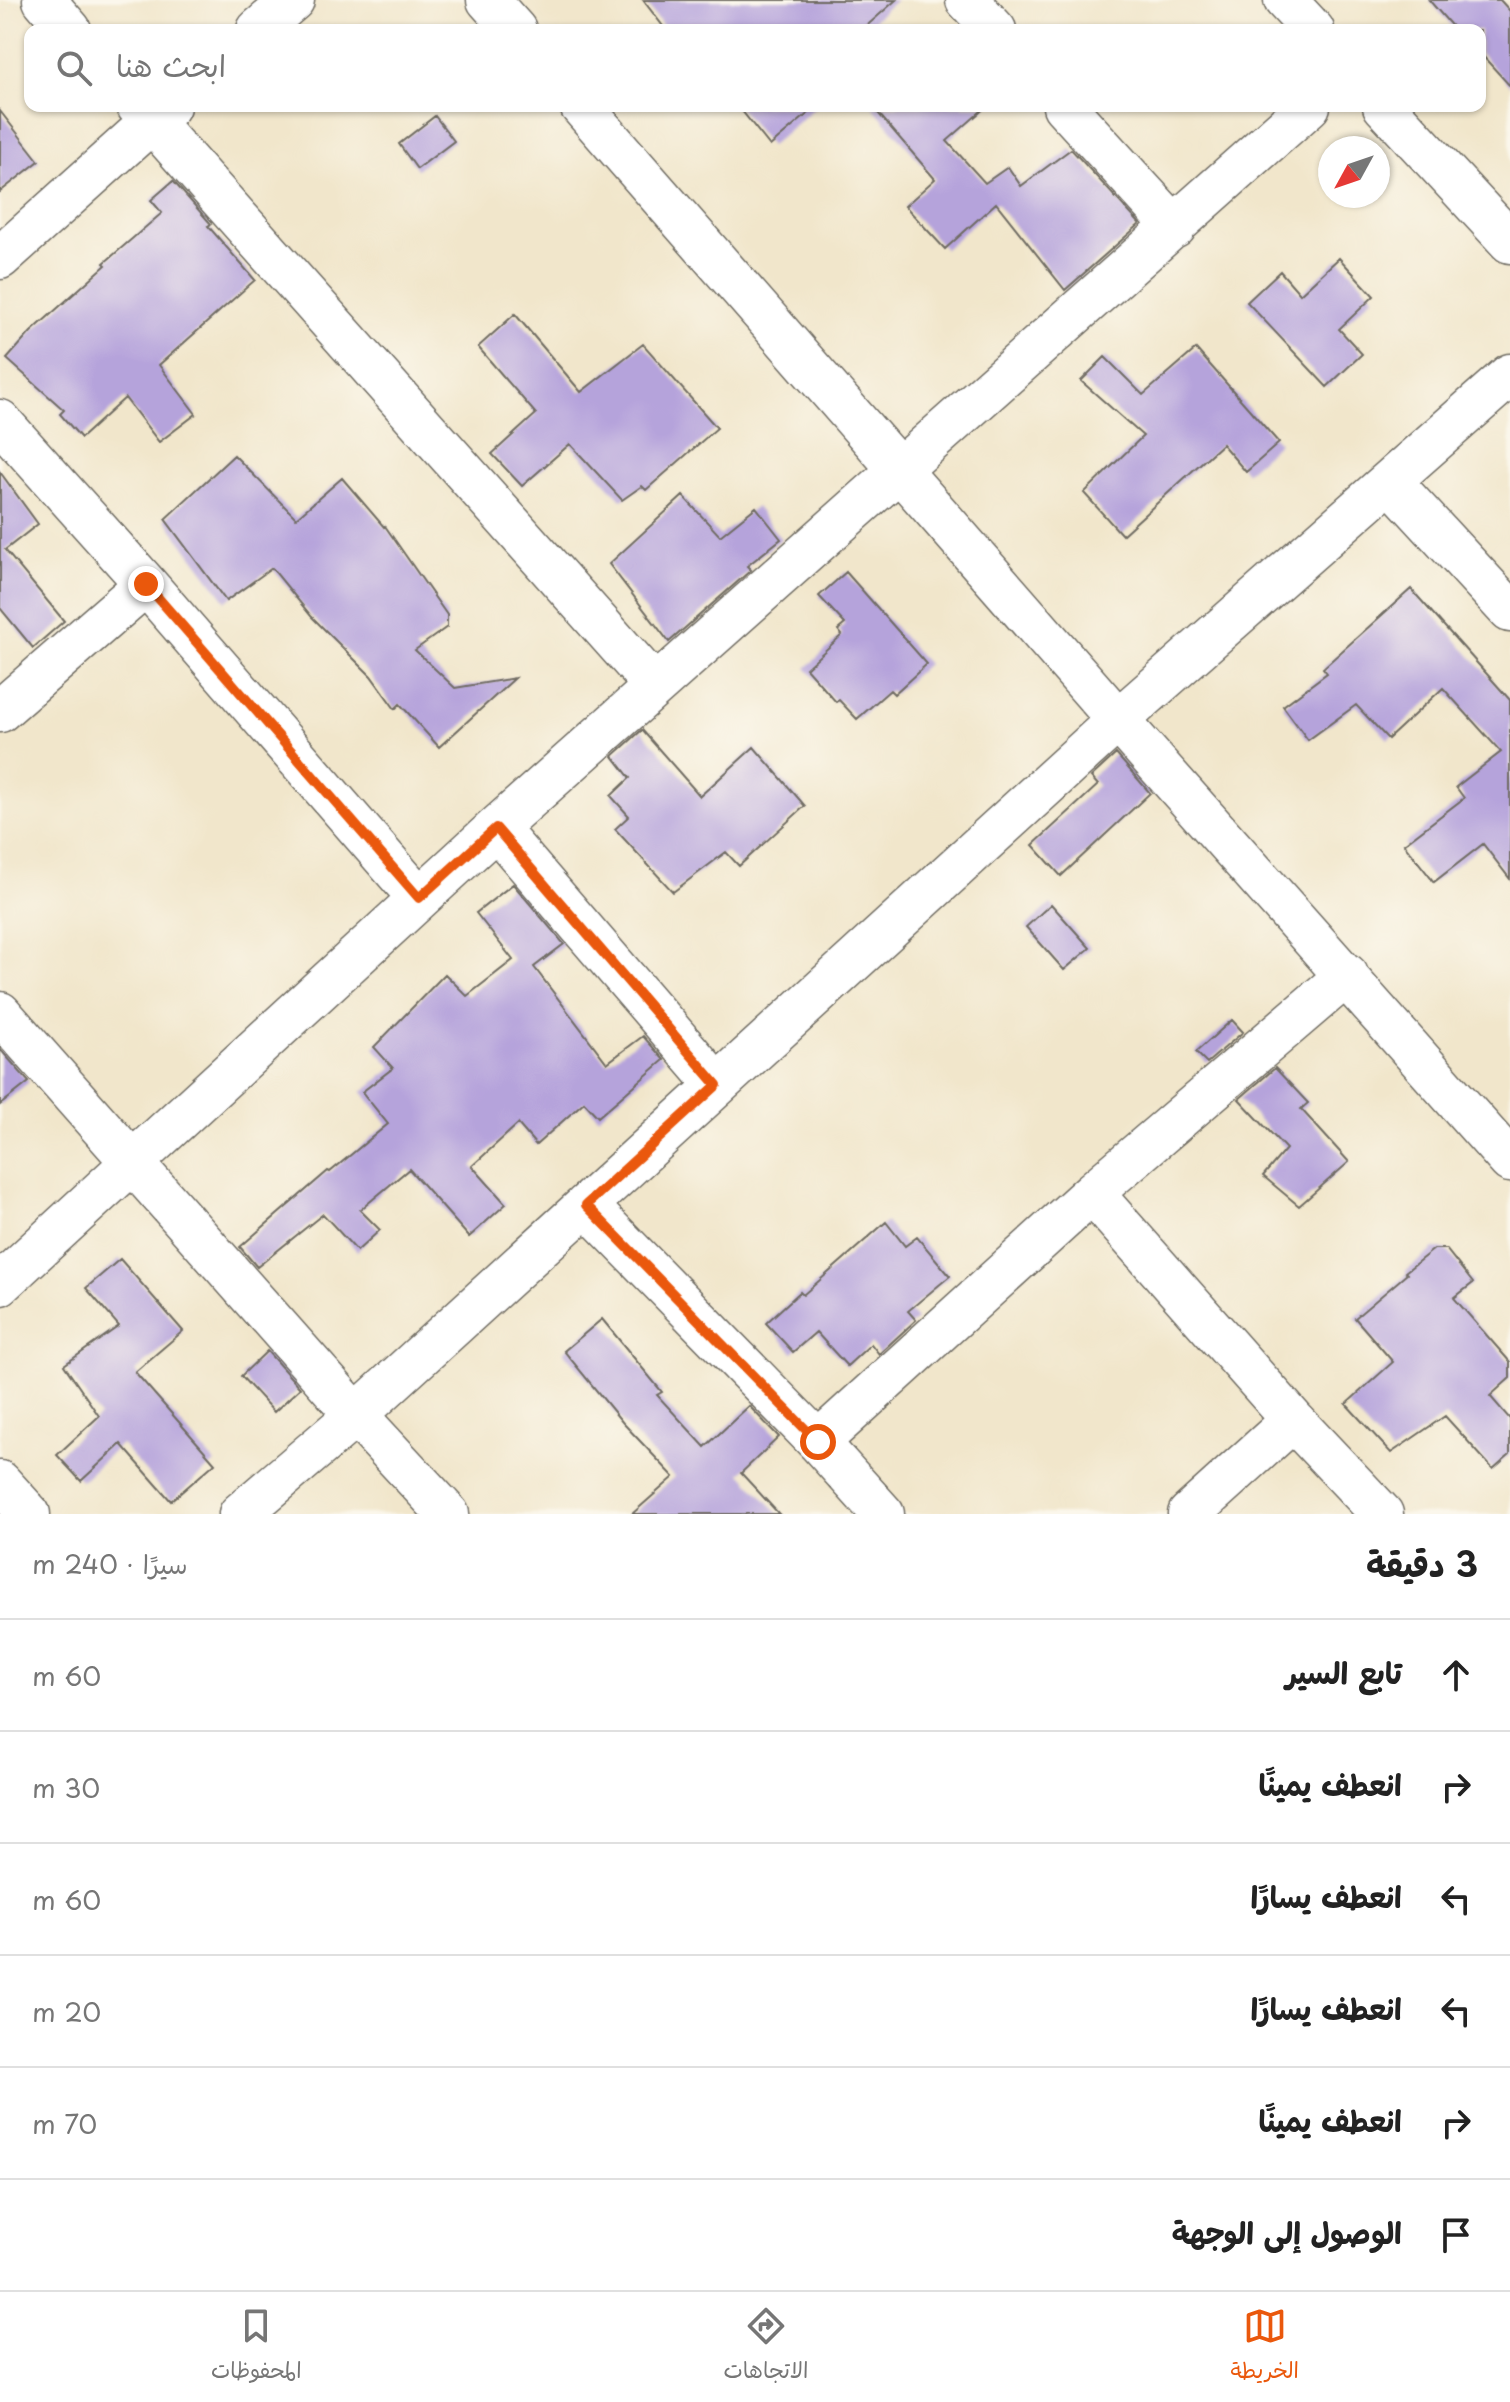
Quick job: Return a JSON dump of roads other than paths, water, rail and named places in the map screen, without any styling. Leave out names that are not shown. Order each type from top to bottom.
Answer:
[{"type":"street","points":[[44,0],[65,24]]},
{"type":"street","points":[[265,24],[293,0]]},
{"type":"street","points":[[488,0],[510,24]]},
{"type":"street","points":[[967,0],[989,24]]},
{"type":"street","points":[[1285,0],[1307,24]]},
{"type":"street","points":[[0,258],[152,112]]},
{"type":"street","points":[[154,112],[655,686]]},
{"type":"street","points":[[586,112],[1118,720],[1510,1161]]},
{"type":"street","points":[[1070,112],[1175,227]]},
{"type":"street","points":[[0,1284],[496,828],[1302,112]]},
{"type":"street","points":[[1390,112],[1510,242]]},
{"type":"street","points":[[240,1514],[356,1415],[1118,720],[1510,375]]},
{"type":"street","points":[[0,421],[419,898]]},
{"type":"street","points":[[1390,481],[1510,611]]},
{"type":"street","points":[[0,711],[146,584]]},
{"type":"street","points":[[496,828],[717,1085]]},
{"type":"street","points":[[818,1442],[1092,1193],[1347,975]]},
{"type":"street","points":[[0,1013],[356,1415],[448,1514]]},
{"type":"street","points":[[1092,1193],[1293,1420],[1382,1514]]},
{"type":"street","points":[[586,1205],[818,1442],[883,1514]]},
{"type":"street","points":[[1189,1514],[1293,1420]]},
{"type":"street","points":[[0,1482],[29,1514]]}]
